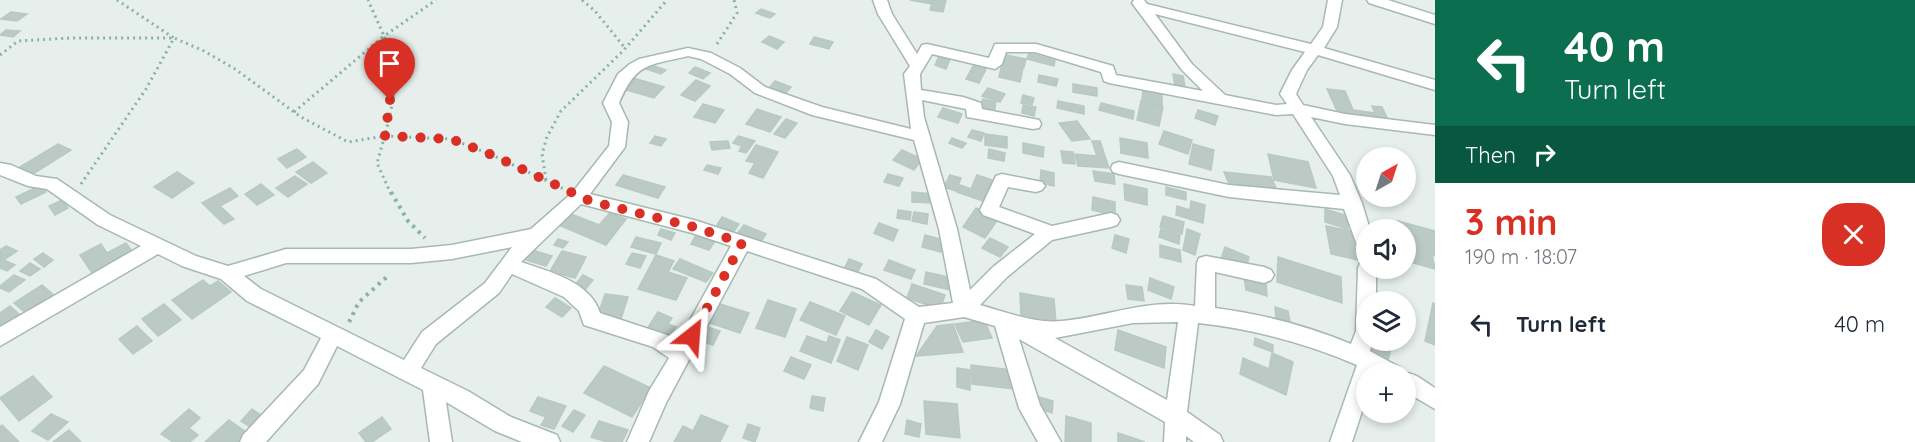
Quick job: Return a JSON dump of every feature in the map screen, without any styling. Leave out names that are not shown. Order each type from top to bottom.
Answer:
[{"type":"street","points":[[880,0],[885,14],[918,67]]},
{"type":"street","points":[[1335,0],[1335,16],[1323,42],[1302,65],[1288,94],[1341,175],[1358,219]]},
{"type":"street","points":[[1374,0],[1405,8],[1435,20]]},
{"type":"street","points":[[1139,3],[1187,67],[1221,100]]},
{"type":"street","points":[[1139,3],[1316,50],[1435,85]]},
{"type":"street","points":[[964,309],[948,229],[916,117],[912,74],[927,48],[995,64],[1000,47],[1036,48],[1108,69],[1108,78],[1276,110],[1298,109],[1345,119],[1435,130]]},
{"type":"street","points":[[408,372],[429,338],[492,288],[516,254],[578,197],[617,147],[620,122],[611,103],[623,77],[644,62],[688,52],[706,56],[735,71],[760,90],[818,111],[922,137]]},
{"type":"street","points":[[915,94],[963,102],[975,107],[973,113],[1033,124]]},
{"type":"street","points":[[1119,168],[1229,191],[1353,203]]},
{"type":"street","points":[[0,169],[34,182],[51,183],[104,220],[189,261],[228,274],[254,296],[408,372],[503,424],[549,442]]},
{"type":"street","points":[[1036,186],[1002,180],[989,210],[1052,232]]},
{"type":"street","points":[[578,197],[694,227],[869,284],[916,316],[964,309],[1053,330],[1134,315],[1197,314],[1242,320],[1287,331],[1373,363]]},
{"type":"street","points":[[964,309],[1000,272],[1047,234],[1111,220]]},
{"type":"street","points":[[228,274],[286,256],[411,256],[452,252],[538,234]]},
{"type":"street","points":[[638,442],[657,398],[742,243]]},
{"type":"street","points":[[0,337],[157,246]]},
{"type":"street","points":[[1174,442],[1176,416],[1206,263],[1264,274]]},
{"type":"street","points":[[508,265],[536,274],[584,300],[591,311],[591,319],[660,341],[682,355]]},
{"type":"street","points":[[1341,442],[1364,358],[1367,279]]},
{"type":"street","points":[[870,442],[888,404],[916,316]]},
{"type":"street","points":[[1003,320],[1176,416],[1212,442]]},
{"type":"street","points":[[1003,320],[1030,408],[1050,442]]},
{"type":"street","points":[[251,442],[310,377],[332,336]]},
{"type":"street","points":[[433,385],[441,442]]},
{"type":"street","points":[[1416,387],[1435,399]]},
{"type":"path","points":[[117,0],[174,38],[236,69],[294,112],[348,142],[385,136],[451,139],[547,180],[578,197]]},
{"type":"path","points":[[332,336],[350,321],[359,302],[411,256],[426,239],[408,224],[398,209],[377,163],[385,136],[395,81],[394,61],[368,0]]},
{"type":"path","points":[[294,112],[384,36],[436,0]]},
{"type":"path","points":[[582,0],[596,11],[626,48]]},
{"type":"path","points":[[547,180],[542,154],[547,137],[561,111],[626,48],[667,0]]},
{"type":"path","points":[[706,56],[717,46],[737,12],[734,0]]},
{"type":"path","points":[[0,55],[18,41],[70,38],[174,38]]},
{"type":"path","points":[[72,196],[141,99],[174,38]]},
{"type":"building","points":[[910,0],[946,0],[943,12],[930,10],[932,4]]},
{"type":"building","points":[[761,9],[775,14],[770,18],[756,13]]},
{"type":"building","points":[[11,12],[27,14],[17,21],[1,19]]},
{"type":"building","points":[[6,30],[20,31],[13,37],[0,35]]},
{"type":"building","points":[[769,36],[784,42],[777,49],[762,42]]},
{"type":"building","points":[[814,37],[833,42],[829,49],[810,44]]},
{"type":"building","points":[[1029,53],[1055,60],[1054,66],[1027,59]]},
{"type":"building","points":[[1006,55],[1026,59],[1024,67],[1004,62]]},
{"type":"building","points":[[939,56],[950,59],[946,69],[935,65]]},
{"type":"building","points":[[1002,63],[1023,68],[1020,82],[999,77]]},
{"type":"building","points":[[651,65],[666,70],[661,74],[646,69]]},
{"type":"building","points":[[973,66],[986,69],[979,83],[966,79]]},
{"type":"building","points":[[695,67],[710,73],[703,79],[689,73]]},
{"type":"building","points":[[1173,74],[1183,76],[1185,87],[1175,86]]},
{"type":"building","points":[[1039,75],[1058,79],[1056,86],[1038,82]]},
{"type":"building","points":[[633,78],[664,87],[654,98],[623,89]]},
{"type":"building","points":[[696,80],[710,86],[695,101],[681,95]]},
{"type":"building","points":[[775,81],[791,87],[785,94],[769,88]]},
{"type":"building","points":[[1073,84],[1097,88],[1097,96],[1073,92]]},
{"type":"building","points":[[988,88],[1005,94],[1000,102],[982,96]]},
{"type":"building","points":[[1143,89],[1162,93],[1162,106],[1142,101]]},
{"type":"building","points":[[1327,89],[1345,91],[1353,110],[1375,113],[1372,106],[1382,107],[1389,122],[1339,115]]},
{"type":"building","points":[[1023,95],[1034,98],[1032,105],[1021,103]]},
{"type":"building","points":[[983,99],[996,102],[994,113],[980,110]]},
{"type":"building","points":[[1058,101],[1084,106],[1084,114],[1057,108]]},
{"type":"building","points":[[1141,101],[1163,107],[1159,126],[1137,120]]},
{"type":"building","points":[[1101,103],[1134,111],[1133,119],[1099,110]]},
{"type":"building","points":[[703,104],[724,110],[715,123],[694,117]]},
{"type":"building","points":[[1023,105],[1036,107],[1034,116],[1022,113]]},
{"type":"building","points":[[943,108],[962,114],[958,123],[938,117]]},
{"type":"building","points":[[757,109],[781,117],[770,132],[746,124]]},
{"type":"building","points":[[1198,110],[1218,116],[1215,125],[1195,118]]},
{"type":"building","points":[[786,119],[797,123],[785,138],[774,134]]},
{"type":"building","points":[[1077,121],[1090,139],[1072,141],[1059,123]]},
{"type":"building","points":[[972,130],[984,133],[981,141],[968,137]]},
{"type":"building","points":[[1164,131],[1192,140],[1188,154],[1159,144]]},
{"type":"building","points":[[985,134],[1007,137],[1007,148],[985,145]]},
{"type":"building","points":[[655,136],[666,139],[661,146],[650,143]]},
{"type":"building","points":[[738,136],[755,141],[746,153],[739,151],[742,146],[733,143]]},
{"type":"building","points":[[952,138],[966,143],[962,148],[949,143]]},
{"type":"building","points":[[1120,138],[1147,143],[1148,158],[1121,153]]},
{"type":"building","points":[[728,141],[730,148],[712,150],[710,142]]},
{"type":"building","points":[[1092,141],[1100,141],[1109,168],[1078,166],[1075,154],[1097,156]]},
{"type":"building","points":[[1023,143],[1044,147],[1043,157],[1023,153]]},
{"type":"building","points":[[58,144],[71,150],[33,174],[20,167]]},
{"type":"building","points":[[1193,144],[1214,150],[1211,170],[1189,164]]},
{"type":"building","points":[[756,145],[778,152],[763,178],[749,173],[755,163],[746,161]]},
{"type":"building","points":[[297,149],[306,157],[287,168],[278,159]]},
{"type":"building","points":[[989,149],[1005,153],[1004,161],[988,158]]},
{"type":"building","points":[[902,150],[922,159],[914,170],[893,160]]},
{"type":"building","points":[[1061,151],[1073,152],[1075,164],[1063,163]]},
{"type":"building","points":[[1268,154],[1308,162],[1316,188],[1274,180]]},
{"type":"building","points":[[313,162],[327,173],[311,183],[296,172]]},
{"type":"building","points":[[707,165],[721,168],[718,174],[704,170]]},
{"type":"building","points":[[1041,170],[1054,173],[1054,186],[1040,183]]},
{"type":"building","points":[[1093,171],[1114,174],[1115,184],[1095,181]]},
{"type":"building","points":[[177,172],[194,183],[172,198],[154,187]]},
{"type":"building","points":[[1224,172],[1271,177],[1277,190],[1230,186]]},
{"type":"building","points":[[888,174],[903,178],[899,186],[884,182]]},
{"type":"building","points":[[623,175],[665,187],[658,198],[616,185]]},
{"type":"building","points":[[950,175],[961,178],[956,191],[944,187]]},
{"type":"building","points":[[977,175],[992,180],[983,201],[957,192],[960,185],[971,189]]},
{"type":"building","points":[[295,176],[307,184],[288,197],[276,188]]},
{"type":"building","points":[[261,184],[274,195],[257,205],[245,194]]},
{"type":"building","points":[[1124,184],[1147,189],[1147,205],[1125,200]]},
{"type":"building","points":[[41,185],[46,192],[21,204],[16,197]]},
{"type":"building","points":[[1166,187],[1186,192],[1186,200],[1166,195]]},
{"type":"building","points":[[230,188],[238,196],[220,206],[234,219],[224,224],[202,203]]},
{"type":"building","points":[[912,192],[932,194],[933,203],[912,202]]},
{"type":"building","points":[[1093,197],[1115,202],[1115,216],[1092,210]]},
{"type":"building","points":[[62,200],[68,208],[55,215],[49,206]]},
{"type":"building","points":[[1191,201],[1205,205],[1203,223],[1176,215],[1177,206],[1190,210]]},
{"type":"building","points":[[976,208],[998,219],[985,238],[963,227]]},
{"type":"building","points":[[1325,209],[1348,216],[1348,229],[1325,222]]},
{"type":"building","points":[[898,210],[911,212],[910,220],[897,218]]},
{"type":"building","points":[[566,212],[599,225],[610,213],[626,219],[606,245],[556,224]]},
{"type":"building","points":[[914,212],[928,214],[927,224],[912,221]]},
{"type":"building","points":[[1163,216],[1184,222],[1182,234],[1160,227]]},
{"type":"building","points":[[722,217],[739,224],[734,231],[717,225]]},
{"type":"building","points":[[879,223],[898,230],[893,241],[874,233]]},
{"type":"building","points":[[744,225],[766,234],[760,243],[737,234]]},
{"type":"building","points":[[1326,226],[1351,231],[1356,260],[1331,254]]},
{"type":"building","points":[[1416,226],[1435,231],[1435,256],[1432,255],[1435,269],[1416,264]]},
{"type":"building","points":[[661,229],[675,233],[671,240],[658,235]]},
{"type":"building","points":[[1161,229],[1180,235],[1179,244],[1159,237]]},
{"type":"building","points":[[1187,229],[1200,234],[1195,255],[1183,250]]},
{"type":"building","points":[[696,235],[715,241],[709,250],[691,244]]},
{"type":"building","points":[[925,235],[944,240],[941,252],[922,247]]},
{"type":"building","points":[[1115,235],[1129,239],[1126,253],[1112,248]]},
{"type":"building","points":[[636,237],[661,243],[656,254],[631,247]]},
{"type":"building","points":[[990,238],[1008,247],[1000,257],[982,248]]},
{"type":"building","points":[[558,239],[568,242],[563,248],[554,245]]},
{"type":"building","points":[[126,243],[132,251],[92,273],[80,255],[101,244],[107,253]]},
{"type":"building","points":[[1160,245],[1180,250],[1181,262],[1160,257]]},
{"type":"building","points":[[6,246],[17,251],[4,260],[15,265],[7,271],[0,268],[0,250]]},
{"type":"building","points":[[1225,247],[1249,257],[1246,269],[1221,259]]},
{"type":"building","points":[[532,250],[552,256],[546,266],[526,260]]},
{"type":"building","points":[[562,251],[586,257],[575,278],[550,271]]},
{"type":"building","points":[[43,253],[53,260],[44,267],[34,259]]},
{"type":"building","points":[[632,253],[646,256],[640,268],[626,264]]},
{"type":"building","points":[[656,255],[674,261],[668,272],[687,278],[676,300],[638,289]]},
{"type":"building","points":[[1278,257],[1341,277],[1342,303],[1277,282]]},
{"type":"building","points":[[680,259],[713,273],[706,282],[673,269]]},
{"type":"building","points":[[849,259],[862,264],[856,275],[843,271]]},
{"type":"building","points":[[889,260],[915,270],[911,279],[884,270]]},
{"type":"building","points":[[30,263],[40,269],[30,276],[20,271]]},
{"type":"building","points":[[926,272],[953,278],[951,290],[924,284]]},
{"type":"building","points":[[14,275],[25,280],[9,292],[0,288],[0,286]]},
{"type":"building","points":[[583,275],[593,280],[584,291],[574,286]]},
{"type":"building","points":[[1244,277],[1266,283],[1267,296],[1246,290]]},
{"type":"building","points":[[1150,278],[1174,287],[1171,299],[1148,290]]},
{"type":"building","points":[[203,280],[210,286],[218,281],[231,292],[192,319],[172,300]]},
{"type":"building","points":[[912,284],[945,295],[940,309],[907,298]]},
{"type":"building","points":[[42,285],[55,296],[27,314],[14,303]]},
{"type":"building","points":[[1126,285],[1142,287],[1144,301],[1128,299]]},
{"type":"building","points":[[852,292],[881,305],[869,325],[840,311]]},
{"type":"building","points":[[1020,293],[1054,299],[1056,323],[1021,317]]},
{"type":"building","points":[[605,294],[628,297],[621,319],[598,315]]},
{"type":"building","points":[[555,298],[571,308],[562,317],[546,307]]},
{"type":"building","points":[[768,300],[796,309],[785,337],[756,328]]},
{"type":"building","points":[[810,302],[845,316],[836,335],[800,320]]},
{"type":"building","points":[[717,303],[749,313],[740,333],[707,322]]},
{"type":"building","points":[[1433,303],[1435,304],[1435,345],[1425,341]]},
{"type":"building","points":[[164,304],[181,320],[158,336],[142,319]]},
{"type":"building","points":[[10,306],[22,317],[0,331],[0,313]]},
{"type":"building","points":[[1275,307],[1288,311],[1290,322],[1276,318]]},
{"type":"building","points":[[658,312],[672,318],[668,324],[676,327],[667,341],[645,332]]},
{"type":"building","points":[[984,320],[992,338],[963,342],[955,324]]},
{"type":"building","points":[[953,324],[963,352],[916,356],[937,326]]},
{"type":"building","points":[[137,326],[152,341],[133,354],[119,339]]},
{"type":"building","points":[[704,326],[720,331],[713,345],[697,340]]},
{"type":"building","points":[[876,330],[889,337],[882,349],[869,342]]},
{"type":"building","points":[[1118,330],[1166,347],[1164,368],[1115,350]]},
{"type":"building","points":[[807,336],[827,343],[829,336],[840,340],[831,363],[800,351]]},
{"type":"building","points":[[847,337],[868,345],[858,370],[837,361]]},
{"type":"building","points":[[1255,338],[1273,345],[1273,352],[1254,345]]},
{"type":"building","points":[[1371,351],[1390,351],[1387,363],[1370,356]]},
{"type":"building","points":[[1272,353],[1293,362],[1286,395],[1240,374],[1243,358],[1269,369]]},
{"type":"building","points":[[791,357],[811,365],[804,379],[784,371]]},
{"type":"building","points":[[971,365],[1012,370],[1014,389],[972,384]]},
{"type":"building","points":[[604,366],[651,388],[632,417],[584,393]]},
{"type":"building","points":[[957,368],[970,370],[970,390],[957,387]]},
{"type":"building","points":[[33,376],[52,397],[19,421],[0,398]]},
{"type":"building","points":[[812,396],[825,398],[823,411],[810,408]]},
{"type":"building","points":[[1036,396],[1053,401],[1052,413],[1035,408]]},
{"type":"building","points":[[538,397],[566,406],[554,429],[541,425],[546,417],[530,411]]},
{"type":"building","points":[[924,401],[957,404],[960,438],[926,434]]},
{"type":"building","points":[[189,409],[200,418],[189,428],[198,435],[190,442],[173,442],[161,434]]},
{"type":"building","points":[[252,409],[264,417],[252,428],[241,421]]},
{"type":"building","points":[[574,410],[585,415],[573,432],[562,426]]},
{"type":"building","points":[[51,414],[68,422],[48,440],[32,431]]},
{"type":"building","points":[[701,415],[728,426],[720,442],[674,442],[683,426],[693,431]]},
{"type":"building","points":[[1066,416],[1091,423],[1091,442],[1065,442]]},
{"type":"building","points":[[382,417],[391,429],[372,442],[366,442],[359,433]]},
{"type":"building","points":[[229,420],[249,434],[240,442],[205,442]]},
{"type":"building","points":[[907,420],[921,424],[919,437],[905,434]]},
{"type":"building","points":[[599,421],[628,430],[622,442],[607,442],[591,437]]},
{"type":"building","points":[[748,424],[760,428],[755,442],[743,438]]},
{"type":"building","points":[[2,425],[19,442],[0,442]]},
{"type":"building","points":[[69,430],[81,442],[53,442]]},
{"type":"building","points":[[1118,433],[1145,442],[1118,442]]},
{"type":"route","points":[[390,100],[385,136],[451,139],[492,155],[578,197],[694,227],[742,243],[692,336]]}]
